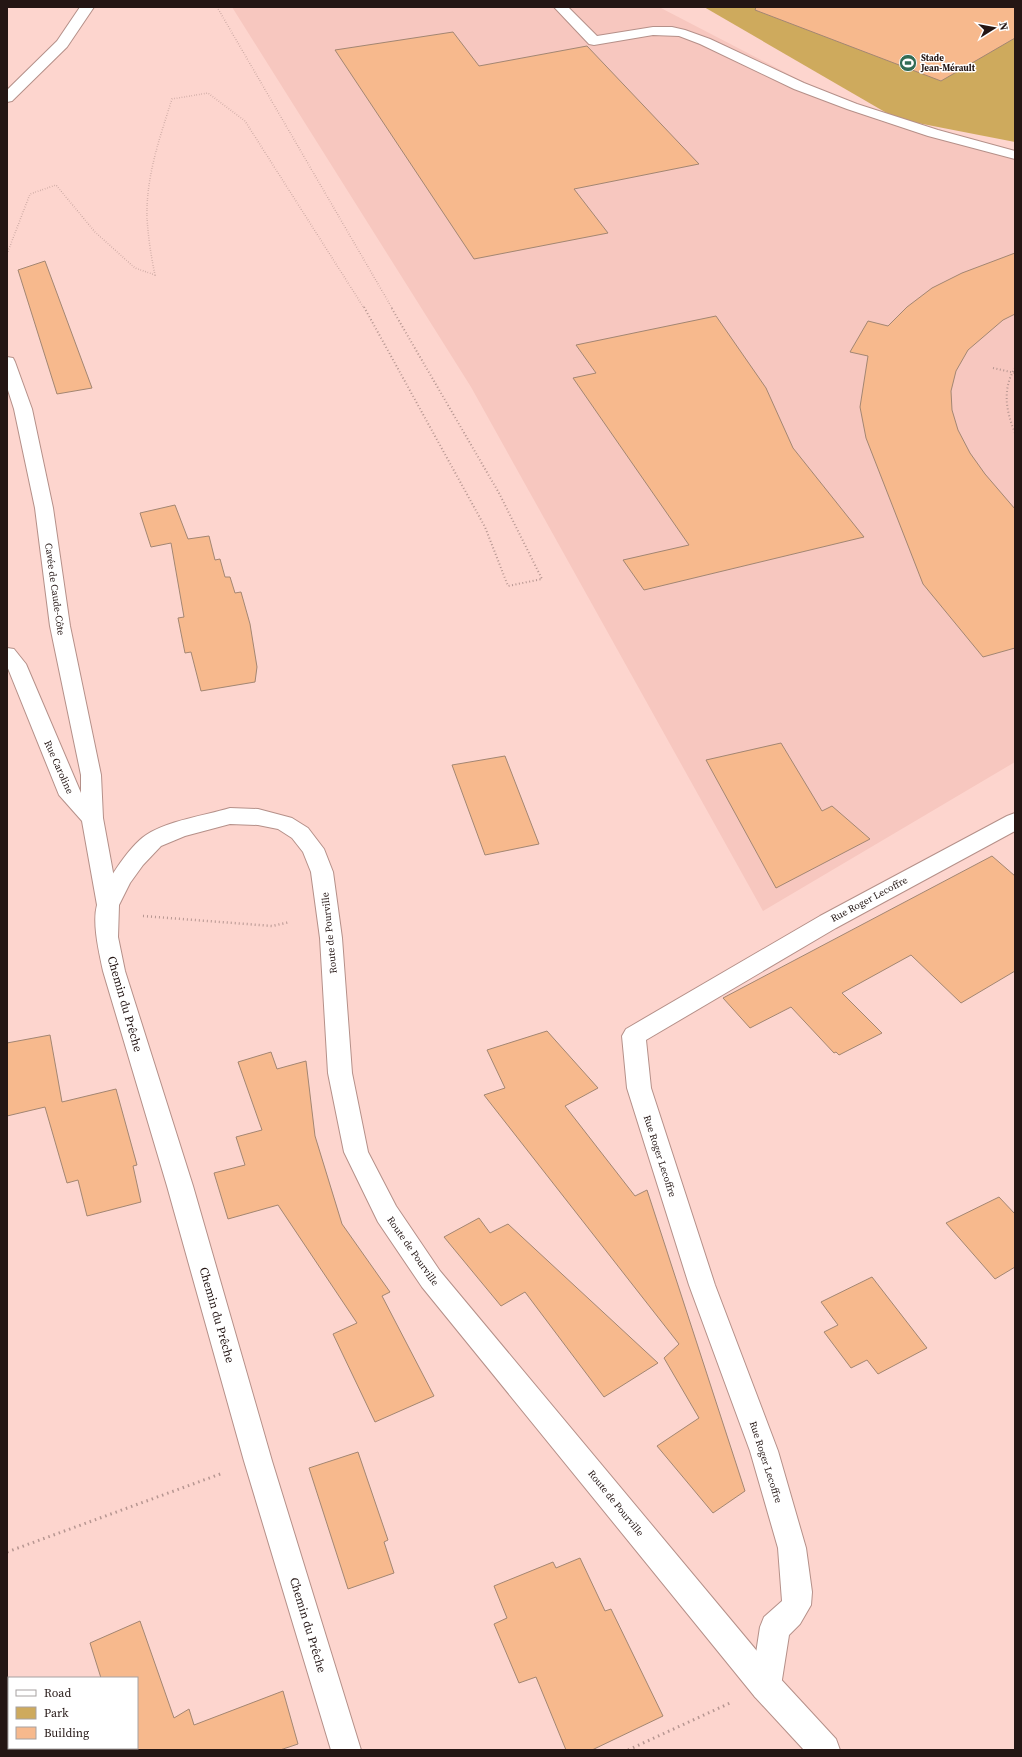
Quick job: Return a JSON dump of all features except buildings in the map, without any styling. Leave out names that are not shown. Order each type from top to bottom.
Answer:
[{"type":"street","points":[[7,98],[62,44],[87,7]]},
{"type":"street","points":[[561,7],[594,41],[654,31],[671,31],[688,34],[769,73],[823,96],[970,144],[1015,155]]},
{"type":"street","name":"Cavée de Caude-Côte","points":[[7,362],[23,409],[44,508],[60,626],[91,775],[92,818]]},
{"type":"street","name":"Rue Caroline","points":[[7,654],[16,664],[70,795],[92,818]]},
{"type":"street","name":"Route de Pourville","points":[[121,879],[136,859],[153,841],[178,830],[230,816],[258,817],[284,823],[300,833],[313,849],[322,872],[331,938],[340,1073],[356,1152],[387,1214],[431,1279],[766,1686],[826,1750]]},
{"type":"street","points":[[92,818],[108,905]]},
{"type":"street","name":"Rue Roger Lecoffre","points":[[766,1686],[775,1628],[790,1614],[796,1605],[797,1592],[792,1548],[764,1451],[702,1285],[639,1088],[634,1036],[828,922],[1015,821]]},
{"type":"street","name":"Chemin du Prêche","points":[[121,879],[108,905],[107,937],[114,971],[180,1186],[258,1461],[346,1750]]},
{"type":"path","points":[[7,254],[30,194],[56,185],[86,222],[129,263],[135,268],[155,275],[148,236],[148,197],[158,147],[172,99],[208,93],[245,121],[367,312],[438,437],[485,527],[508,586],[542,579],[495,486],[216,7]]},
{"type":"path","points":[[993,368],[1013,373]]},
{"type":"path","points":[[1015,368],[1006,396],[1009,422],[1015,434]]},
{"type":"path","points":[[146,915],[272,926],[290,922]]},
{"type":"path","points":[[7,1552],[258,1461]]},
{"type":"path","points":[[628,1750],[766,1686]]},
{"type":"shaded area","points":[[232,7],[659,7],[879,121],[1015,159],[1015,762],[763,911],[471,387]]},
{"type":"green space","name":"Stade Jean-Mérault","points":[[704,7],[1015,7],[1015,142],[897,119]]},
{"type":"place","name":"Stade Jean-Mérault","points":[[908,63]]}]
